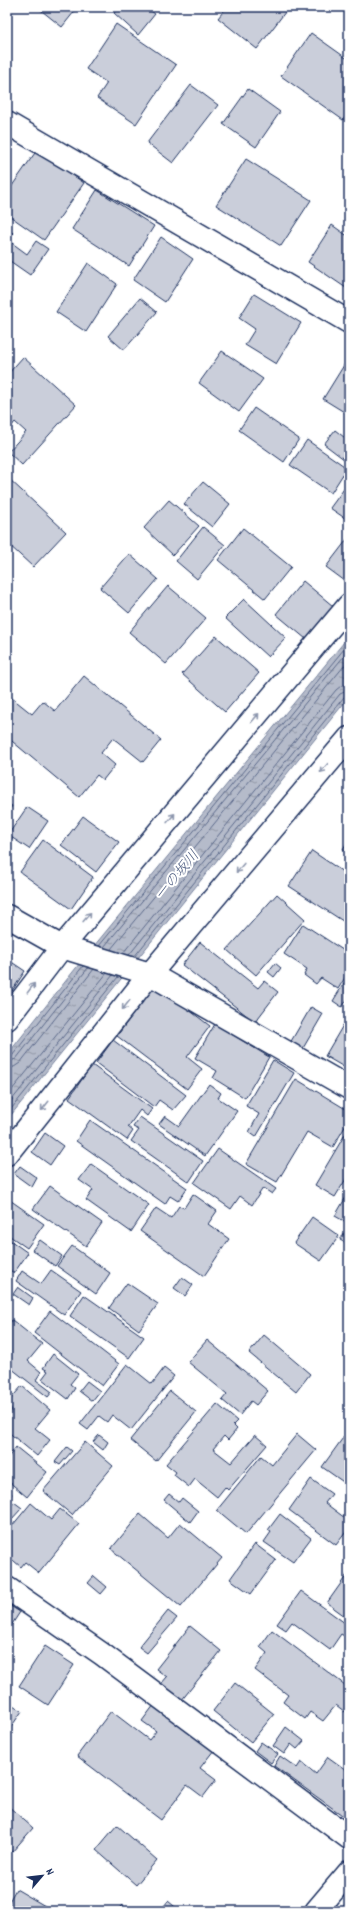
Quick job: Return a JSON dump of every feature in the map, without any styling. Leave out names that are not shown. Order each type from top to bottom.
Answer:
[{"type":"street","points":[[7,123],[349,322]]},
{"type":"street","points":[[7,1019],[71,950],[349,605]]},
{"type":"street","points":[[7,1154],[143,972],[349,738]]},
{"type":"street","points":[[7,916],[71,950],[143,972],[349,1088]]},
{"type":"street","points":[[7,1588],[102,1654],[349,1838]]},
{"type":"street","points":[[316,1911],[349,1872]]},
{"type":"water","name":"一の坂川","points":[[349,636],[349,697],[7,1120],[7,1055],[80,963]]},
{"type":"building","points":[[37,7],[78,7],[62,27]]},
{"type":"building","points":[[119,7],[146,7],[155,14],[138,35],[114,13]]},
{"type":"building","points":[[227,7],[289,7],[257,49],[218,18]]},
{"type":"building","points":[[116,24],[176,65],[136,124],[97,98],[107,83],[86,69]]},
{"type":"building","points":[[311,33],[349,60],[349,112],[343,120],[281,76]]},
{"type":"building","points":[[191,85],[218,105],[173,163],[147,143]]},
{"type":"building","points":[[248,89],[280,112],[256,147],[223,124]]},
{"type":"building","points":[[37,150],[84,183],[44,240],[7,214],[7,193]]},
{"type":"building","points":[[246,159],[311,200],[281,246],[216,205]]},
{"type":"building","points":[[97,190],[154,226],[129,266],[72,229]]},
{"type":"building","points":[[332,225],[349,237],[349,283],[346,288],[308,262]]},
{"type":"building","points":[[7,229],[13,233],[8,240],[27,254],[36,241],[48,249],[30,275],[7,259]]},
{"type":"building","points":[[161,237],[193,259],[165,302],[133,280]]},
{"type":"building","points":[[88,263],[117,284],[86,332],[56,312]]},
{"type":"building","points":[[254,294],[301,323],[276,364],[245,345],[255,329],[239,318]]},
{"type":"building","points":[[140,298],[157,312],[124,350],[108,336]]},
{"type":"building","points":[[222,351],[263,379],[239,412],[199,383]]},
{"type":"building","points":[[23,357],[76,405],[22,465],[8,452],[26,432],[15,422],[11,427],[7,423],[7,375]]},
{"type":"building","points":[[349,357],[349,415],[323,399]]},
{"type":"building","points":[[254,408],[299,439],[284,462],[239,430]]},
{"type":"building","points":[[335,430],[349,441],[349,463],[324,444]]},
{"type":"building","points":[[307,440],[347,468],[331,493],[290,465]]},
{"type":"building","points":[[7,477],[66,532],[33,567],[7,543]]},
{"type":"building","points":[[203,482],[230,504],[212,527],[184,504]]},
{"type":"building","points":[[349,482],[349,521],[330,508]]},
{"type":"building","points":[[169,500],[199,526],[173,555],[144,528]]},
{"type":"building","points":[[203,527],[225,545],[197,579],[176,561]]},
{"type":"building","points":[[243,528],[291,567],[265,599],[218,560]]},
{"type":"building","points":[[349,537],[349,584],[326,567]]},
{"type":"building","points":[[129,554],[158,579],[129,613],[100,588]]},
{"type":"building","points":[[303,581],[333,606],[306,639],[276,614]]},
{"type":"building","points":[[168,586],[206,618],[166,664],[129,632]]},
{"type":"building","points":[[244,599],[286,638],[268,657],[225,618]]},
{"type":"building","points":[[216,636],[259,673],[225,712],[182,674]]},
{"type":"building","points":[[84,676],[161,740],[143,762],[113,738],[101,753],[115,765],[103,780],[97,775],[79,797],[7,737],[7,694],[32,714],[43,701],[55,711]]},
{"type":"building","points":[[7,803],[12,806],[7,814]]},
{"type":"building","points":[[27,807],[48,821],[29,849],[8,835]]},
{"type":"building","points":[[83,816],[119,842],[96,872],[61,845]]},
{"type":"building","points":[[349,839],[349,853],[343,849]]},
{"type":"building","points":[[43,840],[93,877],[71,909],[20,872]]},
{"type":"building","points":[[312,851],[349,876],[349,925],[289,886]]},
{"type":"building","points":[[277,894],[305,919],[256,975],[227,950]]},
{"type":"building","points":[[303,924],[349,954],[349,971],[338,989],[321,978],[316,984],[304,975],[307,969],[284,954]]},
{"type":"building","points":[[200,942],[258,988],[264,981],[278,992],[255,1022],[182,965]]},
{"type":"building","points":[[7,959],[25,971],[12,991],[7,988]]},
{"type":"building","points":[[275,963],[281,968],[274,977],[268,972]]},
{"type":"building","points":[[349,975],[349,997],[342,1007],[333,1001]]},
{"type":"building","points":[[155,984],[210,1026],[187,1057],[202,1069],[187,1089],[117,1036]]},
{"type":"building","points":[[311,1007],[323,1014],[302,1050],[290,1043]]},
{"type":"building","points":[[349,1015],[349,1070],[325,1056]]},
{"type":"building","points":[[215,1024],[269,1057],[245,1098],[213,1078],[217,1071],[195,1058]]},
{"type":"building","points":[[113,1040],[186,1095],[173,1110],[159,1100],[154,1107],[96,1063]]},
{"type":"building","points":[[273,1060],[294,1073],[256,1137],[249,1132],[259,1114],[246,1106]]},
{"type":"building","points":[[92,1065],[152,1109],[147,1116],[140,1110],[128,1127],[133,1131],[127,1140],[69,1098]]},
{"type":"building","points":[[296,1079],[349,1111],[349,1120],[333,1147],[307,1132],[277,1182],[246,1164]]},
{"type":"building","points":[[209,1084],[221,1093],[218,1098],[237,1111],[205,1156],[159,1124],[165,1116],[179,1126]]},
{"type":"building","points":[[140,1117],[203,1161],[189,1182],[131,1141],[139,1130],[133,1127]]},
{"type":"building","points":[[90,1120],[187,1188],[178,1201],[170,1196],[165,1204],[76,1141]]},
{"type":"building","points":[[347,1131],[349,1132],[349,1174],[335,1197],[315,1185]]},
{"type":"building","points":[[45,1133],[63,1146],[50,1165],[32,1152]]},
{"type":"building","points":[[218,1149],[276,1189],[272,1194],[263,1188],[252,1205],[240,1196],[231,1209],[194,1183]]},
{"type":"building","points":[[91,1164],[149,1205],[131,1232],[86,1200],[93,1190],[79,1180]]},
{"type":"building","points":[[20,1166],[37,1178],[32,1187],[14,1174]]},
{"type":"building","points":[[50,1186],[102,1223],[86,1246],[33,1209]]},
{"type":"building","points":[[193,1194],[217,1211],[208,1224],[229,1239],[204,1276],[140,1231],[156,1208],[171,1218],[179,1206],[184,1208]]},
{"type":"building","points":[[346,1197],[349,1199],[349,1224],[335,1216]]},
{"type":"building","points":[[7,1198],[44,1224],[27,1248],[7,1234]]},
{"type":"building","points":[[312,1217],[339,1236],[321,1261],[294,1243]]},
{"type":"building","points":[[349,1225],[349,1245],[340,1240]]},
{"type":"building","points":[[7,1238],[28,1253],[14,1273],[7,1268]]},
{"type":"building","points":[[40,1240],[62,1256],[55,1266],[32,1250]]},
{"type":"building","points":[[72,1246],[110,1273],[96,1294],[57,1266]]},
{"type":"building","points":[[51,1270],[81,1291],[64,1315],[16,1281],[22,1271],[41,1284]]},
{"type":"building","points":[[182,1277],[193,1285],[185,1296],[174,1288]]},
{"type":"building","points":[[127,1283],[158,1304],[139,1330],[109,1308]]},
{"type":"building","points":[[18,1287],[33,1298],[29,1305],[13,1294]]},
{"type":"building","points":[[84,1295],[144,1337],[129,1358],[70,1316]]},
{"type":"building","points":[[50,1311],[119,1364],[102,1386],[34,1333]]},
{"type":"building","points":[[12,1320],[42,1344],[28,1361],[41,1372],[36,1380],[52,1392],[48,1397],[7,1365],[7,1327]]},
{"type":"building","points":[[264,1335],[310,1374],[296,1392],[249,1353]]},
{"type":"building","points":[[207,1340],[268,1391],[256,1405],[251,1401],[240,1415],[222,1400],[227,1394],[188,1362]]},
{"type":"building","points":[[53,1354],[78,1374],[70,1384],[75,1388],[68,1399],[42,1379],[48,1371],[43,1368]]},
{"type":"building","points":[[127,1364],[152,1384],[164,1368],[174,1376],[131,1430],[112,1415],[107,1422],[99,1416],[88,1430],[80,1424]]},
{"type":"building","points":[[87,1381],[100,1391],[92,1401],[79,1391]]},
{"type":"building","points":[[22,1386],[50,1410],[35,1428],[50,1440],[37,1456],[7,1431],[7,1416],[12,1410],[7,1403]]},
{"type":"building","points":[[170,1391],[196,1412],[156,1461],[130,1440]]},
{"type":"building","points":[[217,1404],[237,1421],[233,1425],[237,1429],[228,1440],[224,1436],[213,1449],[231,1463],[255,1435],[267,1445],[228,1490],[225,1487],[217,1497],[195,1479],[189,1487],[174,1475],[176,1472],[166,1464]]},
{"type":"building","points":[[297,1434],[316,1450],[246,1534],[217,1510],[261,1456],[272,1465]]},
{"type":"building","points":[[99,1435],[108,1442],[103,1450],[93,1442]]},
{"type":"building","points":[[345,1435],[349,1437],[349,1486],[322,1467]]},
{"type":"building","points":[[85,1442],[113,1466],[72,1515],[43,1491]]},
{"type":"building","points":[[16,1447],[47,1472],[27,1497],[7,1480],[7,1459]]},
{"type":"building","points":[[67,1447],[72,1451],[60,1465],[55,1462]]},
{"type":"building","points":[[311,1479],[332,1494],[325,1503],[349,1521],[349,1528],[336,1545],[289,1510]]},
{"type":"building","points":[[7,1489],[12,1494],[7,1500]]},
{"type":"building","points":[[169,1494],[179,1502],[182,1498],[198,1511],[190,1522],[164,1500]]},
{"type":"building","points":[[14,1502],[22,1508],[10,1521],[7,1518],[7,1511]]},
{"type":"building","points":[[31,1503],[51,1520],[60,1509],[79,1524],[39,1573],[25,1562],[21,1567],[7,1555],[7,1532]]},
{"type":"building","points":[[140,1514],[168,1538],[180,1523],[222,1558],[181,1607],[111,1549]]},
{"type":"building","points":[[280,1514],[311,1538],[293,1562],[264,1542],[271,1532],[268,1530]]},
{"type":"building","points":[[255,1544],[276,1560],[251,1594],[230,1579]]},
{"type":"building","points":[[349,1572],[349,1619],[327,1603]]},
{"type":"building","points":[[94,1576],[107,1587],[101,1594],[88,1583]]},
{"type":"building","points":[[301,1591],[349,1626],[349,1639],[341,1634],[330,1650],[292,1622],[286,1630],[277,1624]]},
{"type":"building","points":[[7,1604],[20,1612],[7,1632]]},
{"type":"building","points":[[168,1611],[177,1618],[147,1653],[139,1647]]},
{"type":"building","points":[[190,1626],[221,1651],[181,1701],[161,1684],[167,1677],[156,1669]]},
{"type":"building","points":[[272,1630],[349,1688],[349,1715],[336,1705],[323,1721],[310,1712],[305,1719],[283,1702],[288,1695],[255,1670],[267,1653],[260,1647]]},
{"type":"building","points":[[45,1646],[74,1665],[48,1705],[19,1686]]},
{"type":"building","points":[[235,1683],[274,1714],[251,1742],[213,1711]]},
{"type":"building","points":[[7,1701],[22,1711],[7,1733]]},
{"type":"building","points":[[154,1705],[214,1750],[200,1768],[216,1780],[203,1797],[187,1785],[161,1820],[77,1756],[111,1711],[149,1740],[156,1731],[142,1721]]},
{"type":"building","points":[[286,1727],[304,1741],[297,1749],[291,1744],[284,1754],[273,1746]]},
{"type":"building","points":[[261,1742],[278,1754],[271,1763],[255,1751]]},
{"type":"building","points":[[280,1756],[297,1768],[301,1762],[316,1774],[328,1757],[349,1772],[349,1820],[274,1766]]},
{"type":"building","points":[[7,1805],[33,1828],[12,1852],[7,1848]]},
{"type":"building","points":[[117,1825],[157,1860],[136,1885],[96,1850]]},
{"type":"building","points":[[16,1889],[45,1906],[42,1911],[7,1911],[7,1905]]},
{"type":"building","points":[[349,1899],[349,1911],[341,1911]]},
{"type":"building","points":[[168,1901],[180,1911],[160,1911]]},
{"type":"building","points":[[122,1905],[128,1911],[116,1911]]}]
